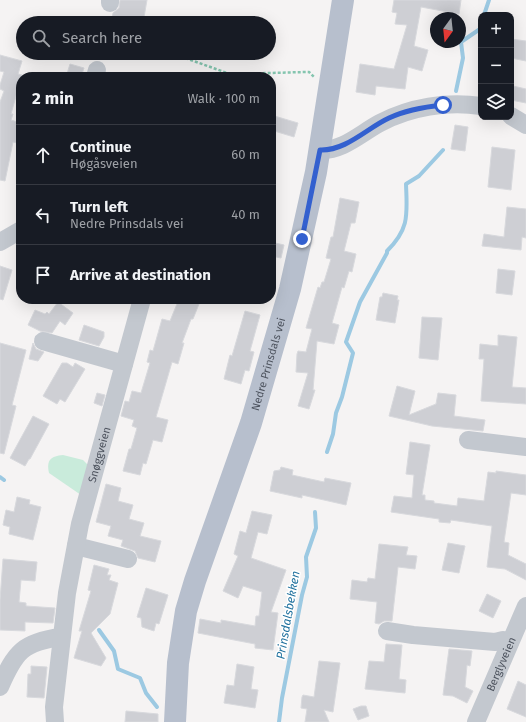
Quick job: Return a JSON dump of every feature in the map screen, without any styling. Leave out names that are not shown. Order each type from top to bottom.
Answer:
[{"type":"main road","name":"Nedre Prinsdals vei","points":[[175,722],[178,663],[186,611],[251,423],[275,344],[298,256],[320,150],[343,0]]},
{"type":"street","points":[[320,150],[336,148],[379,123],[408,111],[443,105],[466,104],[478,106]]},
{"type":"street","points":[[514,118],[526,125]]},
{"type":"street","points":[[0,242],[16,233]]},
{"type":"street","name":"Snøggveien","points":[[55,722],[54,708],[61,637],[67,593],[76,546],[85,504],[141,304]]},
{"type":"street","points":[[43,340],[124,364]]},
{"type":"street","points":[[468,440],[526,447]]},
{"type":"street","points":[[76,546],[128,559]]},
{"type":"street","name":"Berglyveien","points":[[476,722],[507,641],[526,606]]},
{"type":"street","points":[[406,622],[474,629],[500,635],[507,641]]},
{"type":"street","points":[[387,631],[413,635],[495,642],[507,641]]},
{"type":"street","points":[[0,687],[9,665],[20,652],[42,640],[61,637]]},
{"type":"path","points":[[190,60],[224,72]]},
{"type":"path","points":[[276,73],[310,73]]},
{"type":"green space","points":[[63,455],[83,460],[88,465],[81,495],[49,473],[48,465],[50,460],[55,456]]},
{"type":"building","points":[[120,0],[147,0],[144,16],[112,16],[113,13],[119,8]]},
{"type":"building","points":[[394,0],[461,0],[459,12],[448,12],[421,7],[414,46],[428,50],[422,71],[408,67],[405,89],[376,86],[375,95],[356,92],[360,64],[394,69],[407,25],[395,24],[397,13],[392,12]]},
{"type":"building","points":[[514,39],[526,41],[526,61],[514,59]]},
{"type":"building","points":[[0,55],[22,61],[19,72],[16,72],[16,96],[11,114],[13,114],[11,120],[16,122],[16,143],[13,142],[5,181],[0,180],[0,102],[4,91],[0,89],[0,85],[4,72],[0,71]]},
{"type":"building","points":[[70,64],[84,68],[83,72],[68,72]]},
{"type":"building","points":[[514,86],[526,89],[526,103],[514,101]]},
{"type":"building","points":[[276,116],[298,123],[294,137],[276,132]]},
{"type":"building","points":[[455,125],[468,127],[465,151],[451,149]]},
{"type":"building","points":[[492,147],[515,150],[511,190],[488,187]]},
{"type":"building","points":[[340,198],[359,202],[355,223],[351,223],[344,251],[356,254],[352,272],[349,271],[344,288],[342,287],[332,323],[339,325],[334,344],[317,341],[313,390],[315,390],[309,409],[298,406],[308,373],[296,372],[297,354],[298,351],[306,352],[312,329],[306,328],[318,287],[320,288],[322,282],[324,282],[331,259],[326,258],[331,237],[333,237]]},
{"type":"building","points":[[507,207],[526,209],[526,238],[522,237],[521,250],[482,246],[484,234],[504,237]]},
{"type":"building","points":[[276,243],[284,245],[281,258],[276,257]]},
{"type":"building","points":[[0,266],[12,270],[3,300],[0,299]]},
{"type":"building","points":[[498,269],[515,271],[512,295],[496,293]]},
{"type":"building","points":[[383,293],[398,296],[397,300],[399,300],[395,323],[376,320],[380,297],[382,297]]},
{"type":"building","points":[[56,304],[61,304],[73,313],[65,325],[60,321],[52,333],[40,331],[28,325],[35,310],[45,314],[47,312],[49,314]]},
{"type":"building","points":[[177,304],[199,304],[193,319],[191,319],[182,343],[184,343],[178,364],[172,362],[156,417],[168,420],[162,442],[153,440],[146,464],[143,463],[140,475],[123,471],[137,428],[132,426],[134,420],[121,416],[125,401],[129,402],[132,391],[141,393],[150,363],[147,362],[150,350],[153,351],[162,319],[170,321]]},
{"type":"building","points":[[245,311],[260,315],[250,351],[254,352],[249,371],[245,370],[241,384],[224,379],[230,355],[232,356]]},
{"type":"building","points":[[422,317],[442,318],[438,360],[419,358]]},
{"type":"building","points":[[84,325],[104,332],[104,337],[99,346],[79,340]]},
{"type":"building","points":[[498,335],[517,337],[512,387],[526,388],[526,404],[481,401],[484,359],[479,359],[480,344],[498,346]]},
{"type":"building","points":[[0,343],[26,350],[12,405],[16,406],[4,454],[0,453]]},
{"type":"building","points":[[33,343],[36,349],[44,352],[38,361],[29,359]]},
{"type":"building","points":[[62,363],[67,363],[73,367],[75,363],[85,369],[65,402],[60,399],[57,404],[43,396]]},
{"type":"building","points":[[397,386],[415,391],[409,415],[436,404],[438,393],[456,395],[454,416],[485,420],[483,431],[432,426],[389,416]]},
{"type":"building","points":[[97,393],[105,395],[102,406],[94,403]]},
{"type":"building","points":[[33,416],[49,424],[25,466],[10,458]]},
{"type":"building","points":[[410,442],[430,445],[422,495],[425,495],[425,500],[434,501],[434,503],[457,506],[458,498],[484,501],[488,472],[496,473],[496,471],[526,475],[526,495],[511,493],[504,542],[509,543],[508,555],[526,564],[526,580],[505,569],[487,567],[492,526],[451,520],[450,523],[439,522],[439,519],[391,512],[394,496],[412,498],[414,475],[406,474]]},
{"type":"building","points":[[281,467],[293,470],[292,475],[324,482],[325,478],[351,483],[346,505],[302,495],[302,498],[270,491],[274,471],[280,470]]},
{"type":"building","points":[[106,484],[121,488],[118,501],[133,505],[129,519],[144,523],[140,536],[161,541],[155,562],[138,558],[135,551],[121,546],[123,540],[108,536],[111,526],[96,522]]},
{"type":"building","points":[[17,497],[30,500],[29,504],[41,507],[33,540],[9,534],[10,527],[3,525],[6,510],[14,512]]},
{"type":"building","points":[[252,511],[272,515],[267,534],[258,532],[251,558],[286,570],[271,612],[278,613],[273,650],[255,648],[255,644],[198,633],[200,619],[221,623],[221,620],[255,626],[256,616],[259,616],[262,592],[243,586],[238,598],[223,591],[238,556],[234,554],[240,531],[246,533]]},
{"type":"building","points":[[448,543],[465,546],[459,573],[442,570]]},
{"type":"building","points":[[379,544],[408,547],[406,555],[417,556],[415,569],[398,567],[392,621],[384,621],[379,624],[375,623],[377,602],[350,599],[352,580],[367,582],[368,578],[375,579]]},
{"type":"building","points":[[3,559],[37,562],[35,581],[21,580],[19,602],[26,603],[26,606],[55,608],[53,623],[25,622],[25,631],[0,630],[0,600]]},
{"type":"building","points":[[94,565],[109,569],[107,575],[111,575],[109,580],[118,583],[110,614],[91,633],[106,658],[101,666],[74,658],[82,631],[79,631],[91,591],[88,590]]},
{"type":"building","points":[[146,588],[168,595],[159,624],[156,623],[154,631],[142,627],[141,618],[137,617]]},
{"type":"building","points":[[487,594],[501,601],[493,618],[479,611]]},
{"type":"building","points":[[386,644],[402,645],[399,679],[406,680],[405,693],[365,689],[369,661],[384,662]]},
{"type":"building","points":[[449,649],[472,651],[470,666],[467,665],[465,687],[473,691],[467,703],[453,696],[443,695]]},
{"type":"building","points":[[319,661],[340,663],[333,712],[324,710],[329,722],[305,722],[307,709],[301,708],[302,697],[303,695],[314,697]]},
{"type":"building","points":[[237,664],[254,667],[251,689],[258,690],[255,708],[224,703],[227,685],[234,686]]},
{"type":"building","points":[[31,666],[47,667],[44,698],[27,697],[28,674],[31,674]]},
{"type":"building","points":[[518,681],[526,685],[526,717],[507,709]]},
{"type":"building","points":[[366,706],[369,716],[358,720],[353,709]]},
{"type":"building","points":[[126,711],[158,714],[158,722],[125,722]]},
{"type":"waterway","name":"Prinsdalsbekken","points":[[485,12],[489,0]]},
{"type":"waterway","name":"Prinsdalsbekken","points":[[456,91],[463,58],[461,42],[478,30]]},
{"type":"waterway","name":"Prinsdalsbekken","points":[[327,452],[333,434],[336,413],[342,397],[353,353],[346,342],[360,302],[387,251],[400,235],[403,228],[406,220],[406,184],[419,176],[443,150]]},
{"type":"waterway","points":[[0,477],[4,480]]},
{"type":"waterway","name":"Prinsdalsbekken","points":[[279,722],[282,698],[302,595],[307,577],[306,557],[316,528],[315,512]]},
{"type":"waterway","points":[[99,630],[114,651],[118,669],[140,678],[146,693],[157,707]]},
{"type":"route","points":[[302,239],[320,150],[330,150],[336,148],[379,123],[397,115],[421,108],[443,105]]}]
